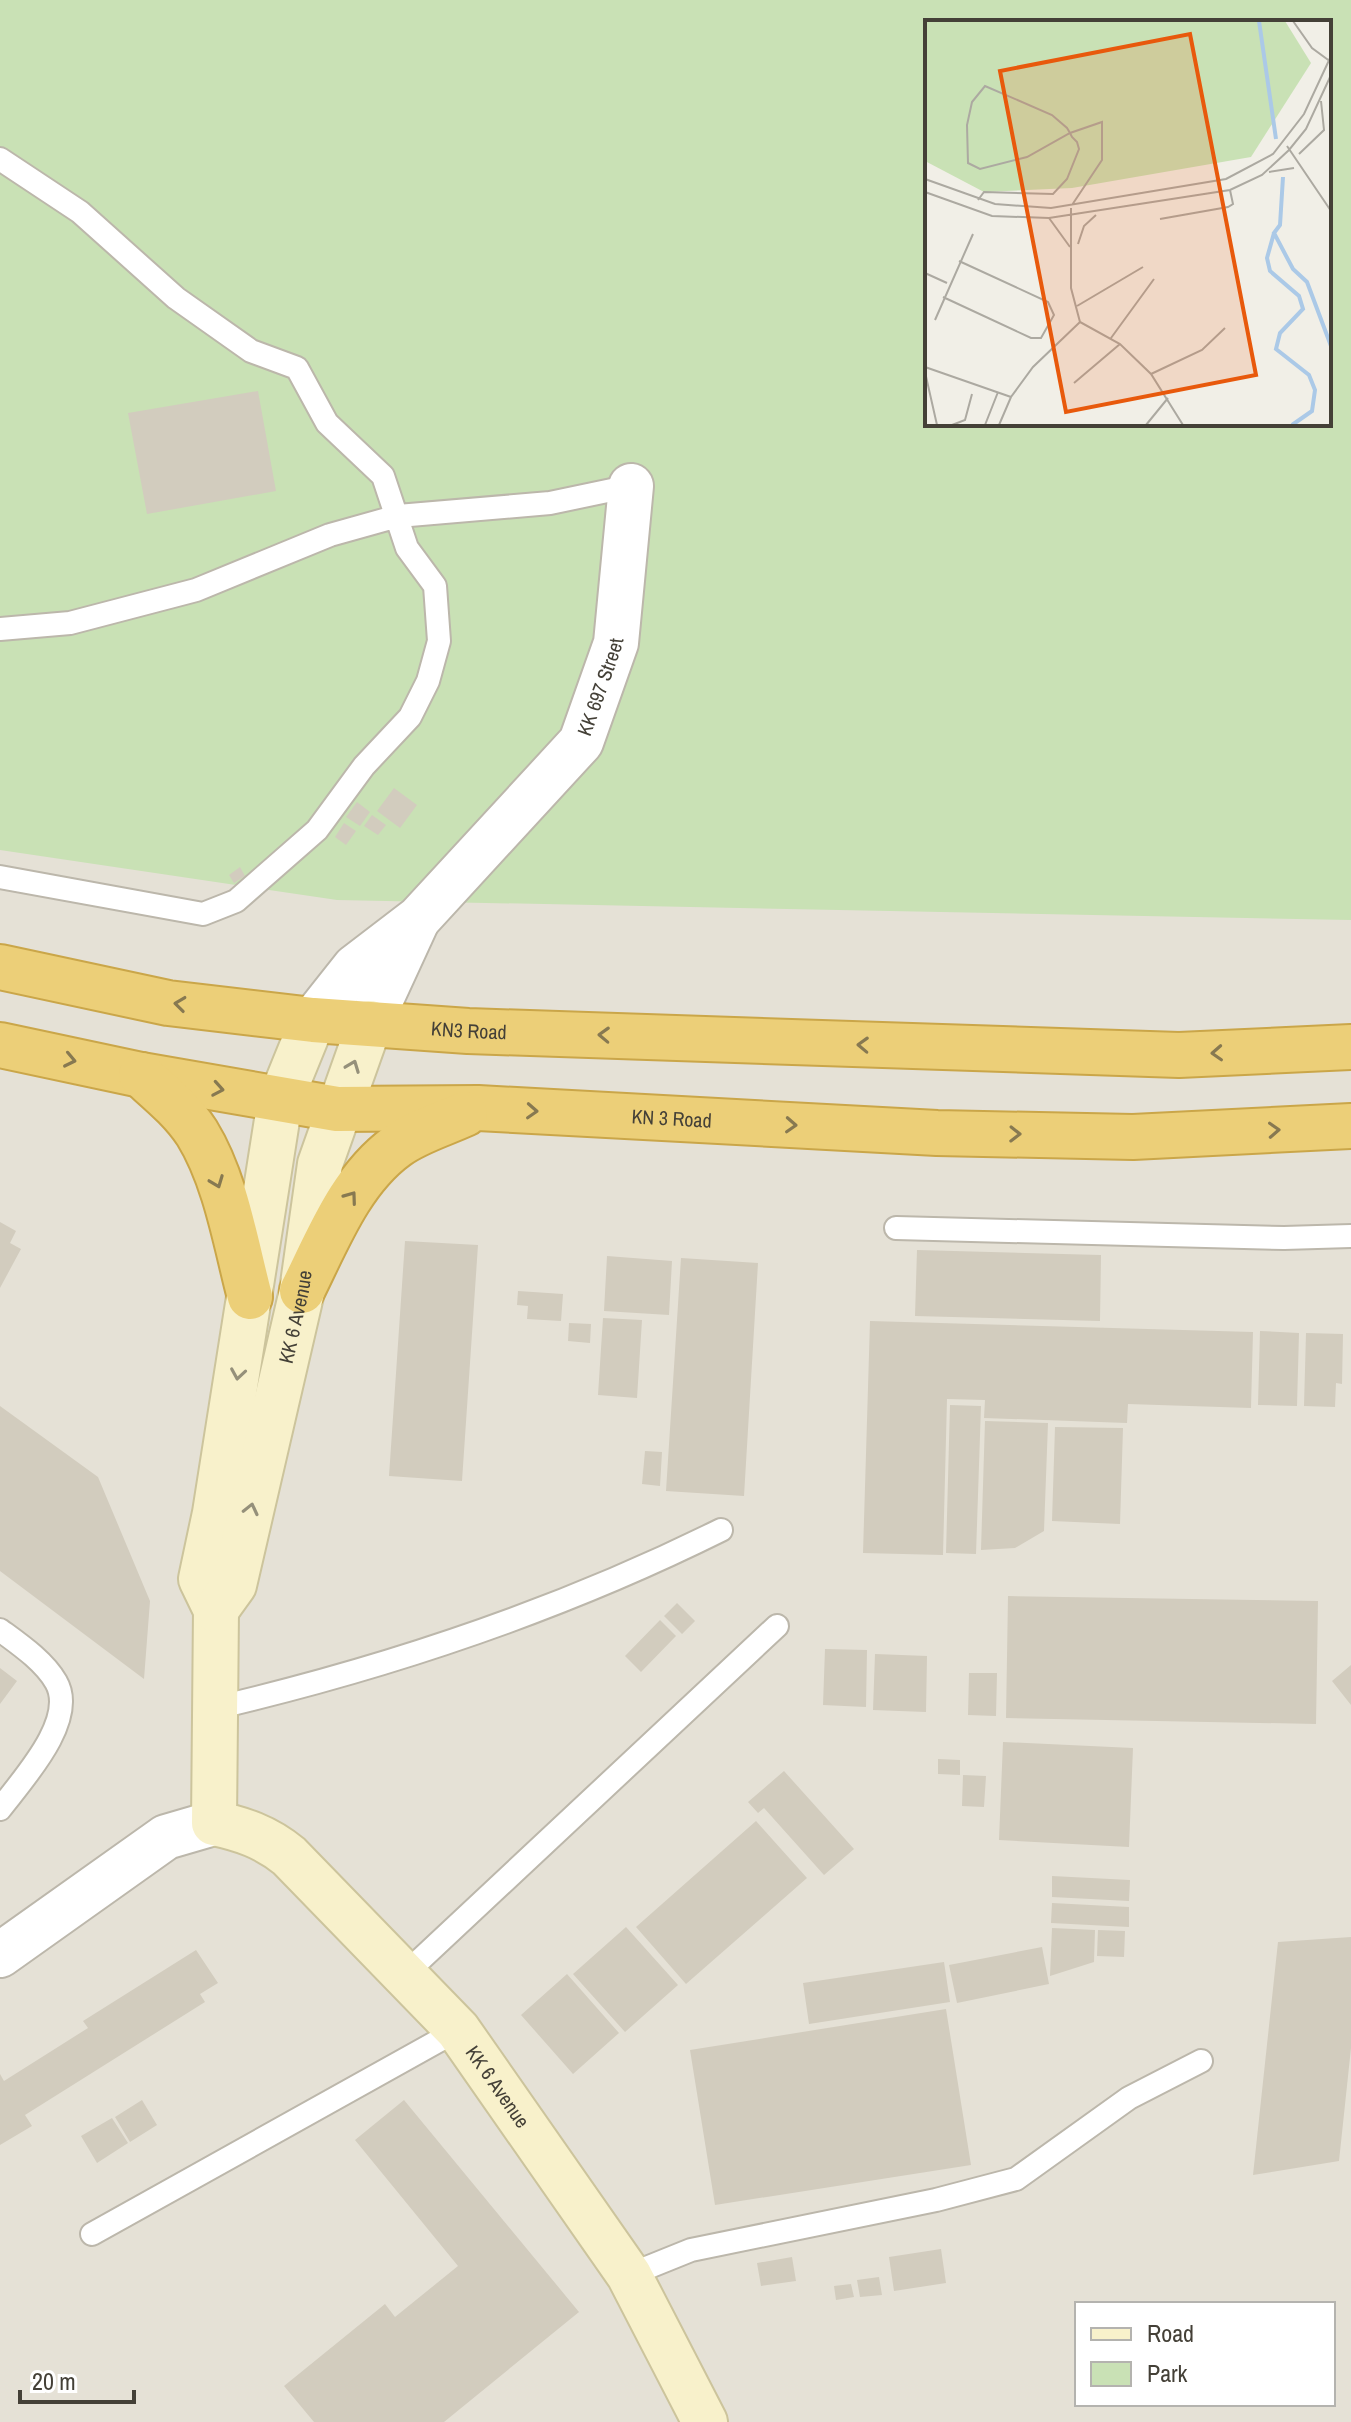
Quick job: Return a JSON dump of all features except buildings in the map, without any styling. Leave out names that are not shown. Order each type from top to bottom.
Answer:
[{"type":"highway","name":"KN3 Road","points":[[0,967],[168,1003],[313,1020],[468,1031],[1179,1055],[1351,1047]]},
{"type":"highway","name":"KN 3 Road","points":[[0,1045],[141,1075],[337,1109],[478,1108],[937,1133],[1133,1137],[1351,1126]]},
{"type":"highway","points":[[141,1075],[176,1106],[197,1134],[220,1190],[250,1297]]},
{"type":"highway","points":[[302,1291],[346,1203],[368,1175],[397,1146],[478,1108]]},
{"type":"main road","name":"KK 697 Street","points":[[280,1101],[313,1020]]},
{"type":"main road","name":"KK 6 Avenue","points":[[216,1610],[234,1585],[302,1291],[320,1164],[370,1023]]},
{"type":"main road","points":[[214,1823],[216,1610],[201,1579],[280,1101]]},
{"type":"main road","name":"KK 6 Avenue","points":[[214,1823],[239,1828],[271,1842],[458,2030],[629,2275],[705,2422]]},
{"type":"street","name":"KK 697 Street","points":[[313,1020],[355,967],[419,918],[581,742],[616,643],[631,486]]},
{"type":"street","name":"KK 697 Street","points":[[370,1023],[419,918]]},
{"type":"street","points":[[0,1955],[166,1837],[214,1823]]},
{"type":"lane","points":[[0,159],[80,212],[176,298],[201,316],[251,351],[297,368],[327,423],[383,476],[407,548],[435,586],[439,641],[428,681],[410,717],[364,766],[317,830],[236,901],[203,914],[0,877]]},
{"type":"lane","points":[[0,629],[70,623],[196,590],[330,535],[398,516],[550,503],[631,486]]},
{"type":"lane","points":[[896,1228],[1284,1238],[1351,1236]]},
{"type":"lane","points":[[215,1708],[328,1681],[486,1630],[648,1566],[721,1530]]},
{"type":"lane","points":[[405,1974],[777,1626]]},
{"type":"lane","points":[[0,1630],[22,1646],[57,1683],[60,1706],[50,1742],[0,1809]]},
{"type":"lane","points":[[92,2234],[458,2030]]},
{"type":"lane","points":[[629,2275],[691,2250],[936,2200],[1016,2179],[1129,2098],[1201,2061]]},
{"type":"shaded area","points":[[0,0],[1351,0],[1351,2422],[0,2422]]},
{"type":"green space","points":[[0,0],[1351,0],[1351,920],[337,900],[0,850]]}]
